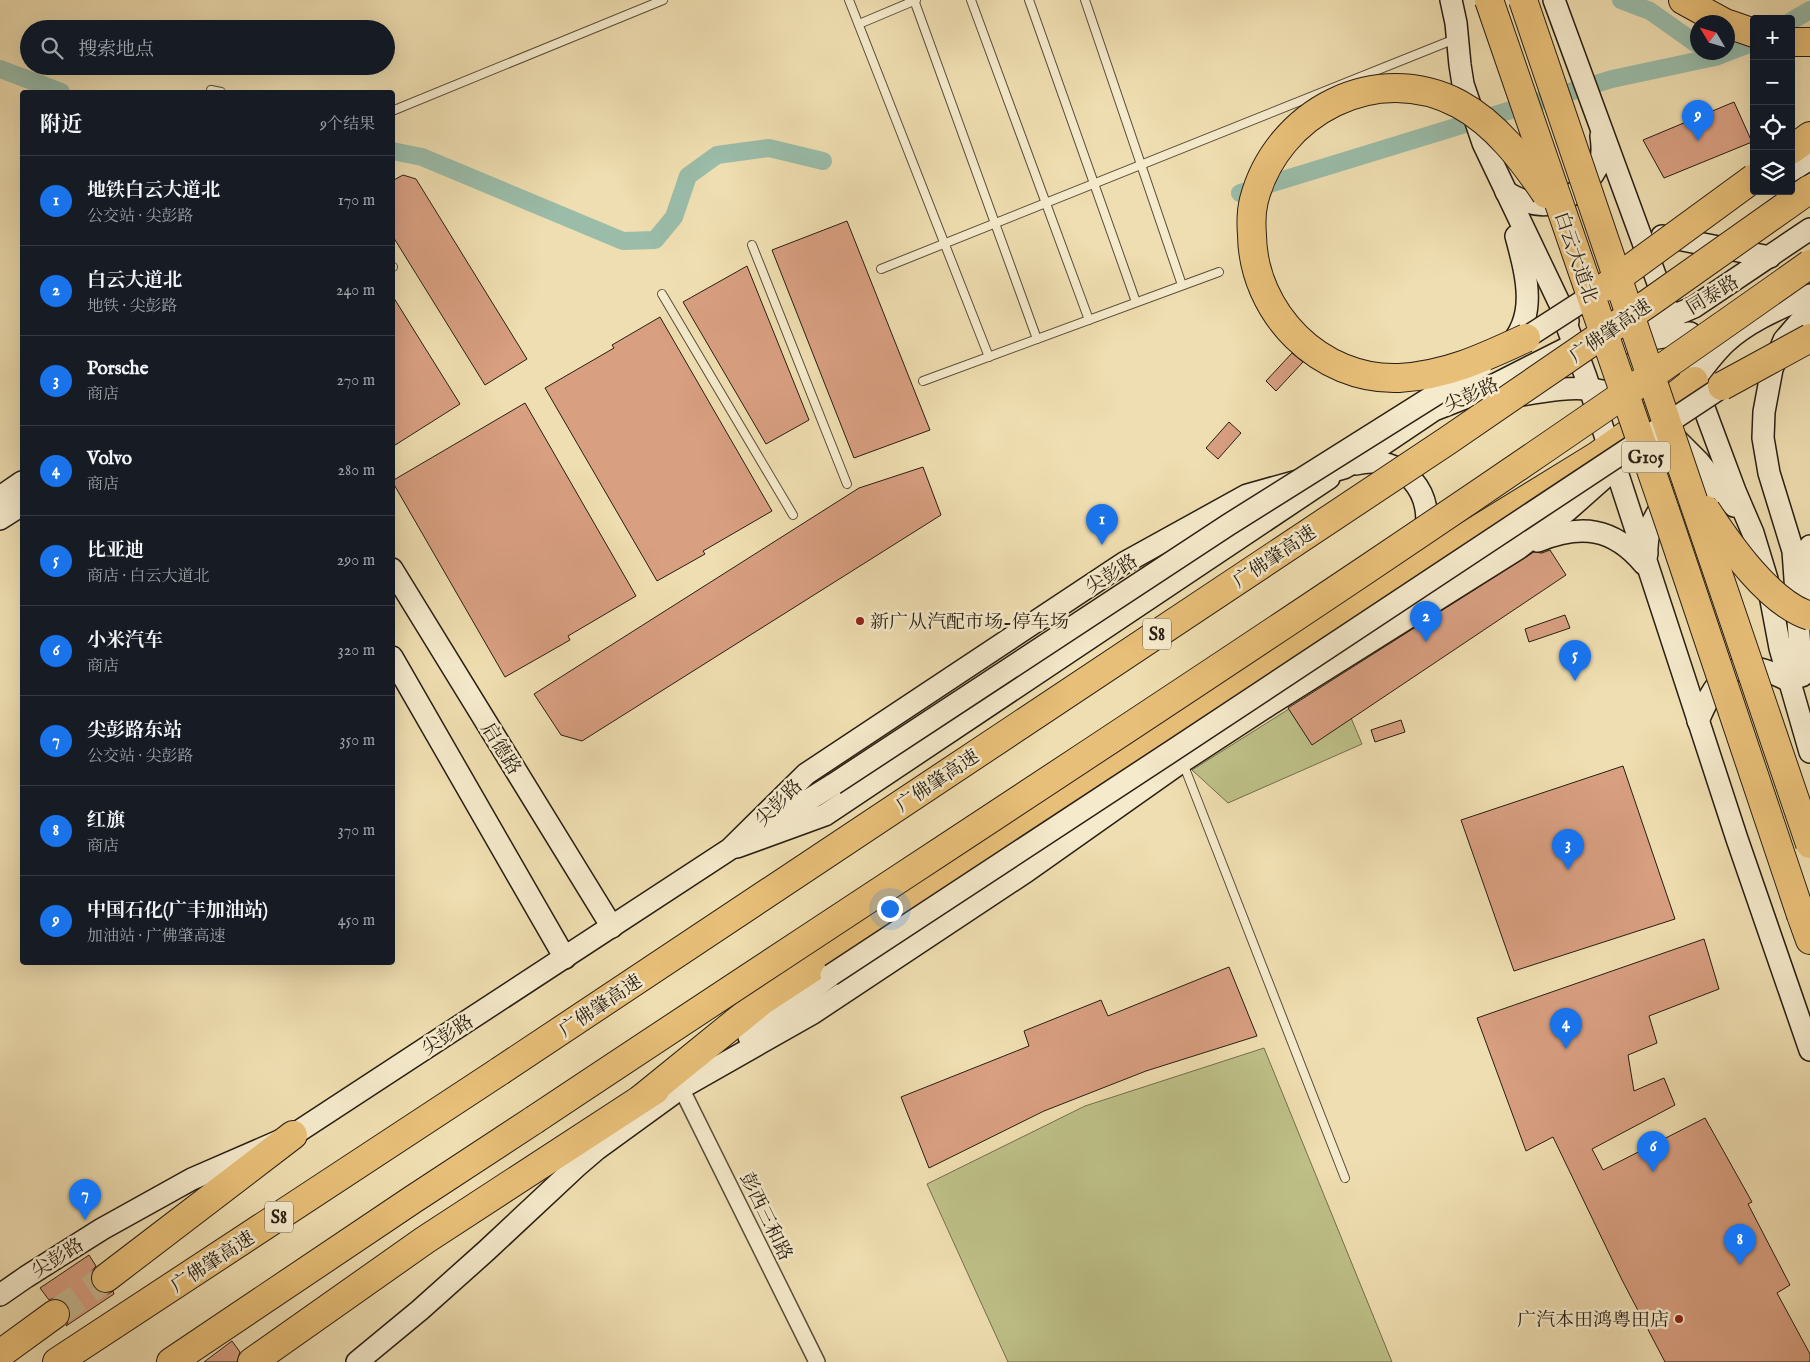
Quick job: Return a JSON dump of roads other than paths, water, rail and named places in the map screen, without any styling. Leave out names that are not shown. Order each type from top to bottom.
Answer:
[{"type":"highway","name":"白云大道北","points":[[1489,0],[1806,927]]},
{"type":"highway","name":"白云大道北","points":[[1523,0],[1810,844]]},
{"type":"highway","points":[[1683,0],[1736,28]]},
{"type":"highway","points":[[1795,42],[1810,42]]},
{"type":"highway","points":[[1526,338],[1463,366],[1416,376],[1379,377],[1339,366],[1317,354],[1302,342],[1286,326],[1269,303],[1258,279],[1252,252],[1252,210],[1255,198],[1274,156],[1291,135],[1314,114],[1343,98],[1358,93],[1404,88],[1438,96],[1460,104],[1489,126],[1520,157],[1566,224]]},
{"type":"highway","points":[[1795,147],[1810,136]]},
{"type":"highway","points":[[1605,287],[1750,181]]},
{"type":"highway","name":"广佛肇高速","points":[[57,1362],[500,1071],[1446,441],[1642,308],[1810,189]]},
{"type":"highway","points":[[171,1362],[412,1200],[1480,493],[1810,264]]},
{"type":"highway","points":[[1722,386],[1810,338]]},
{"type":"highway","points":[[641,1099],[763,1000],[1166,736],[1383,590],[1597,456],[1628,434],[1694,381]]},
{"type":"highway","points":[[1684,474],[1714,522],[1758,577],[1779,599],[1801,613],[1810,616]]},
{"type":"highway","points":[[252,1362],[425,1240],[831,975]]},
{"type":"highway","points":[[106,1278],[293,1135]]},
{"type":"highway","points":[[0,1354],[55,1314]]},
{"type":"street","points":[[1451,0],[1458,38],[1463,84],[1483,143],[1561,310],[1569,323],[1580,333],[1583,342],[1586,377],[1698,721],[1810,1050]]},
{"type":"street","points":[[1554,0],[1694,381],[1753,533],[1767,579],[1780,648],[1795,679]]},
{"type":"street","points":[[1506,192],[1520,200],[1548,205],[1572,195],[1590,177],[1601,158],[1600,126]]},
{"type":"street","points":[[1795,168],[1810,159]]},
{"type":"street","points":[[1434,410],[1494,361],[1514,342],[1522,327],[1527,310],[1526,276],[1506,192]]},
{"type":"street","points":[[730,849],[834,784],[1228,525],[1752,195]]},
{"type":"street","points":[[1640,232],[1770,257]]},
{"type":"street","name":"同泰路","points":[[1583,342],[1687,310],[1770,257],[1807,237]]},
{"type":"street","points":[[1583,342],[1623,343],[1688,333],[1810,293]]},
{"type":"street","points":[[681,1088],[821,1008],[1028,871],[1180,763],[1519,548],[1583,498],[1643,442],[1660,425],[1716,352],[1761,317],[1810,293]]},
{"type":"street","points":[[1808,746],[1795,679],[1792,551],[1769,473],[1763,438],[1764,412],[1772,369],[1784,340],[1810,310]]},
{"type":"street","points":[[357,1362],[420,1310],[597,1149],[831,975],[1167,755],[1810,328]]},
{"type":"street","name":"尖彭路","points":[[0,1295],[102,1229],[192,1179],[293,1135],[565,958],[730,849],[806,774],[1124,563],[1247,495],[1344,468],[1434,410],[1480,392],[1552,355],[1583,342]]},
{"type":"street","points":[[1434,410],[1558,389],[1594,389],[1615,396],[1652,418],[1688,450],[1718,485],[1753,533]]},
{"type":"street","points":[[730,849],[825,815],[1344,468],[1371,461],[1395,466],[1409,476],[1416,485],[1427,508],[1424,538],[1409,562],[1383,590]]},
{"type":"street","points":[[0,497],[20,483]]},
{"type":"street","points":[[1649,570],[1646,540],[1650,525],[1662,506],[1680,494],[1689,491],[1708,493],[1731,508],[1753,533]]},
{"type":"street","points":[[0,519],[20,506]]},
{"type":"street","points":[[1519,548],[1565,532],[1590,530],[1621,542],[1633,551],[1649,570]]},
{"type":"street","points":[[1795,679],[1806,636],[1810,546]]},
{"type":"street","name":"启德路","points":[[395,574],[612,927]]},
{"type":"street","points":[[395,662],[565,958]]},
{"type":"street","points":[[1698,721],[1710,694],[1730,673],[1744,667],[1795,679]]},
{"type":"street","name":"彭西三和路","points":[[681,1088],[817,1362]]},
{"type":"lane","points":[[395,110],[663,0]]},
{"type":"lane","points":[[849,0],[989,357]]},
{"type":"lane","points":[[859,24],[915,0],[1037,339]]},
{"type":"lane","points":[[971,0],[1089,320]]},
{"type":"lane","points":[[1028,0],[1136,302]]},
{"type":"lane","points":[[1085,0],[1182,285]]},
{"type":"lane","points":[[881,268],[1458,38]]},
{"type":"lane","points":[[752,245],[847,484]]},
{"type":"lane","points":[[923,381],[1219,272]]},
{"type":"lane","points":[[662,294],[793,515]]},
{"type":"lane","points":[[1180,763],[1186,771],[1344,1178]]},
{"type":"waterway","points":[[1621,0],[1650,11],[1690,39]]},
{"type":"waterway","points":[[1795,19],[1810,10]]},
{"type":"waterway","points":[[1240,193],[1612,79],[1715,57],[1750,44]]},
{"type":"waterway","points":[[0,69],[56,90]]},
{"type":"waterway","points":[[395,152],[422,157],[623,241],[655,240],[674,217],[688,176],[717,155],[769,148],[823,161]]},
{"type":"tunnel","points":[[55,1314],[106,1278]]},
{"type":"place","name":"中国石化(广丰加油站)","points":[[1698,141]]},
{"type":"place","name":"地铁白云大道北","points":[[1102,545]]},
{"type":"place","name":"新广从汽配市场-停车场","points":[[860,621]]},
{"type":"place","name":"白云大道北","points":[[1426,642]]},
{"type":"place","name":"比亚迪","points":[[1575,681]]},
{"type":"place","name":"Porsche","points":[[1568,870]]},
{"type":"place","name":"Volvo","points":[[1566,1049]]},
{"type":"place","name":"小米汽车","points":[[1653,1172]]},
{"type":"place","name":"尖彭路东站","points":[[85,1220]]},
{"type":"place","name":"红旗","points":[[1740,1265]]},
{"type":"place","name":"广汽本田鸿粤田店","points":[[1679,1319]]}]
